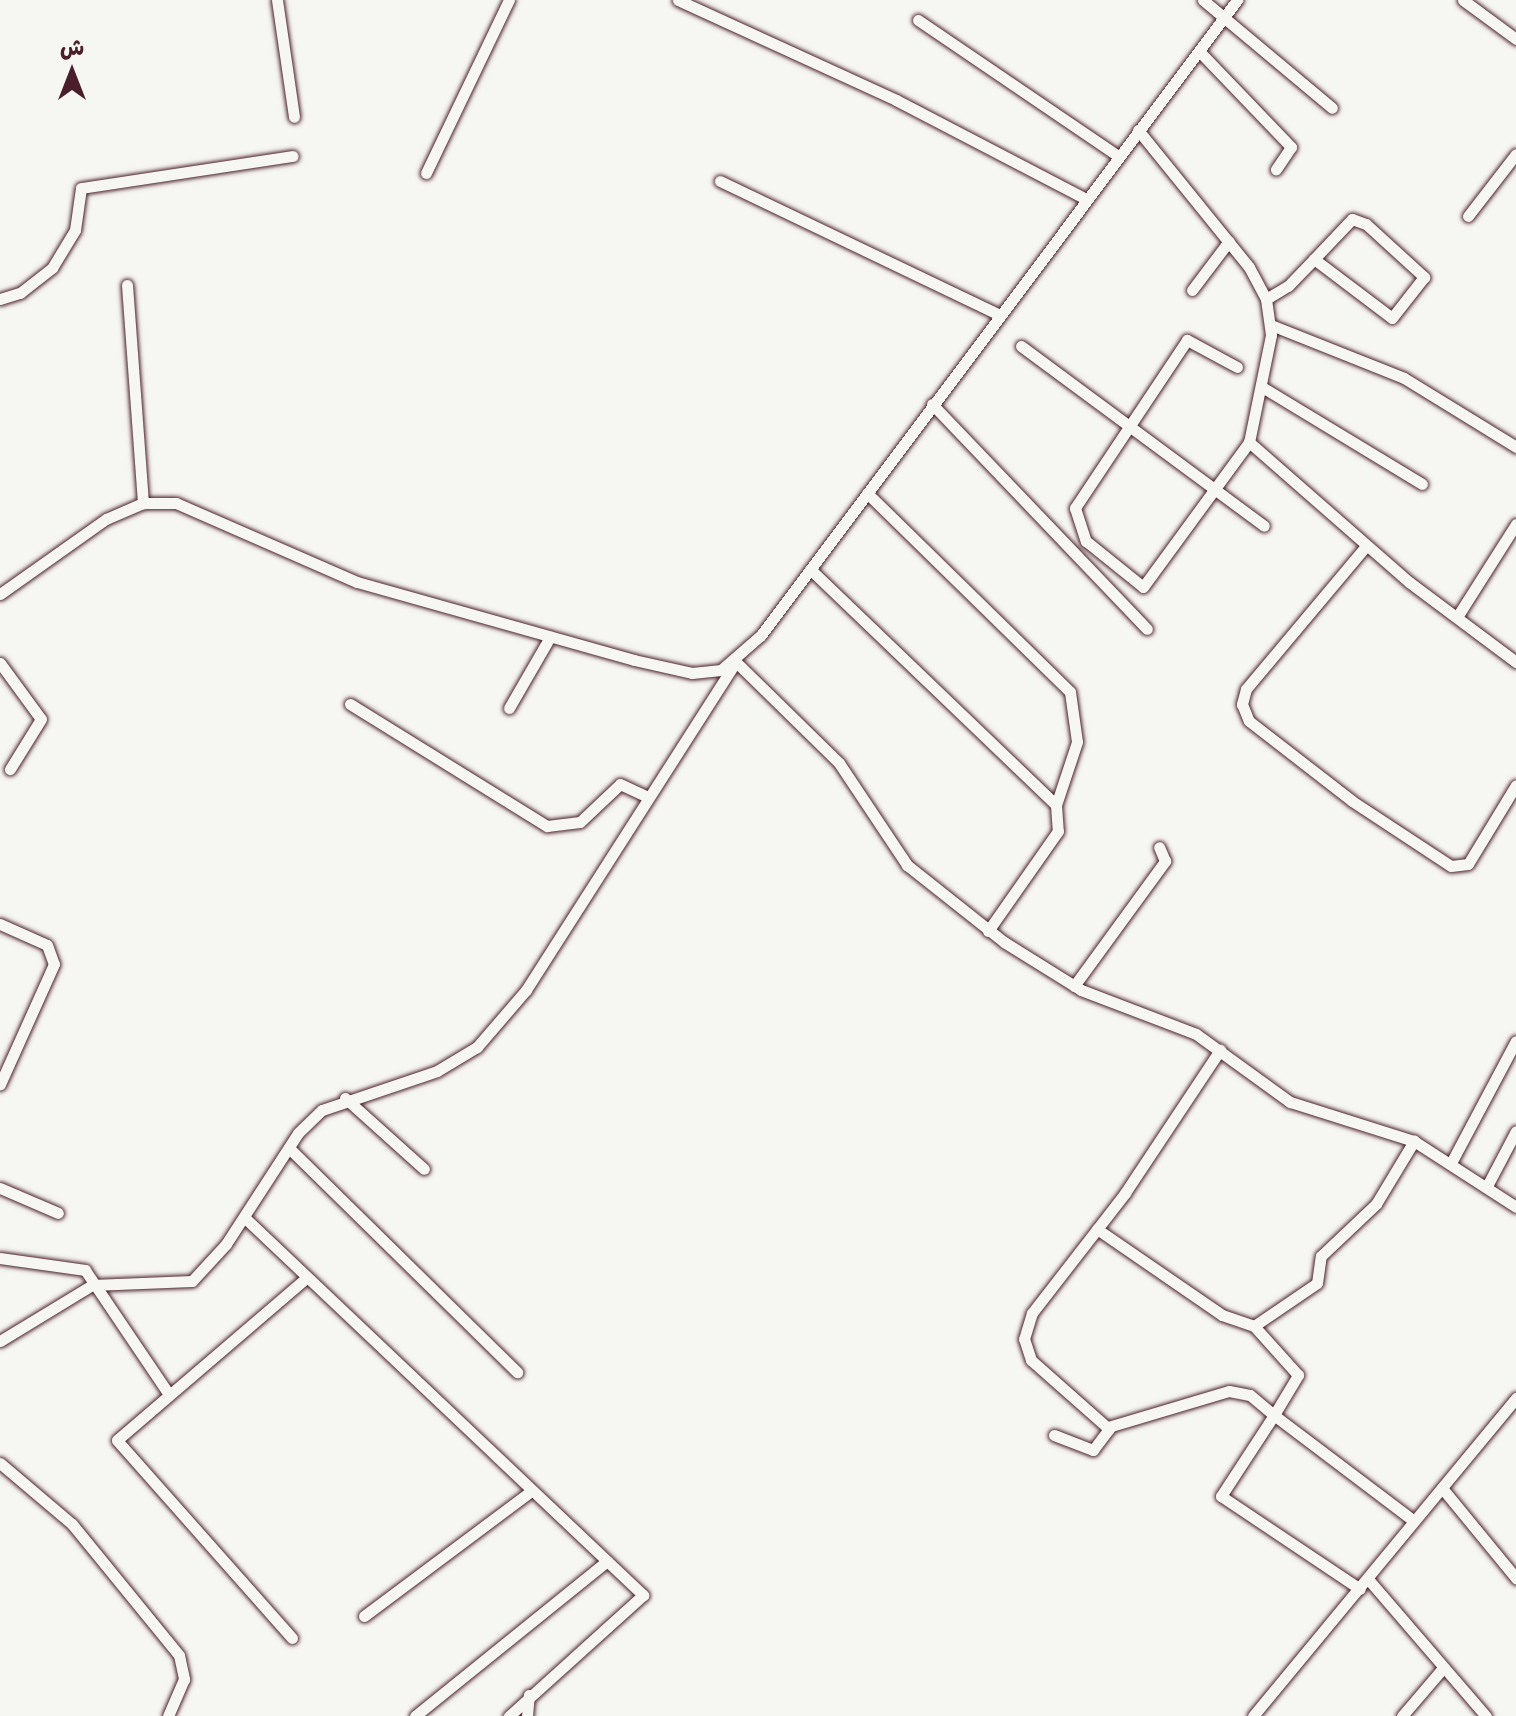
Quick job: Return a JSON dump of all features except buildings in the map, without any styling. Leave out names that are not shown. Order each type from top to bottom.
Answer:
[{"type":"street","points":[[277,0],[294,117]]},
{"type":"street","points":[[426,173],[509,0]]},
{"type":"street","points":[[678,0],[896,100],[1086,199]]},
{"type":"street","points":[[1203,0],[1226,15],[1332,108]]},
{"type":"street","points":[[0,1341],[92,1285],[192,1281],[244,1217],[307,1123],[345,1098],[437,1071],[486,1038],[526,990],[646,796],[736,662],[810,569],[1237,0]]},
{"type":"street","points":[[1463,0],[1516,39]]},
{"type":"street","points":[[918,20],[1118,156]]},
{"type":"street","points":[[1199,51],[1290,146],[1291,154],[1276,169]]},
{"type":"street","points":[[1138,130],[1229,241],[1266,299],[1271,325],[1262,387],[1249,442],[1147,585],[1138,587],[1086,541],[1075,508],[1187,340],[1237,367]]},
{"type":"street","points":[[1468,216],[1516,154]]},
{"type":"street","points":[[0,299],[20,293],[52,268],[75,230],[81,188],[293,156]]},
{"type":"street","points":[[720,181],[1000,315]]},
{"type":"street","points":[[1266,299],[1357,219],[1424,277],[1392,318],[1314,259]]},
{"type":"street","points":[[1192,290],[1229,241]]},
{"type":"street","points":[[127,285],[143,503]]},
{"type":"street","points":[[1271,325],[1404,378],[1516,447]]},
{"type":"street","points":[[1021,346],[1264,526]]},
{"type":"street","points":[[1262,387],[1422,484]]},
{"type":"street","points":[[932,404],[1147,629]]},
{"type":"street","points":[[1249,442],[1366,546],[1516,662]]},
{"type":"street","points":[[867,493],[1070,692],[1077,742],[1056,805],[1058,831],[988,931]]},
{"type":"street","points":[[0,594],[65,544],[143,503],[194,507],[315,568],[550,637],[692,673],[736,662]]},
{"type":"street","points":[[1457,617],[1516,524]]},
{"type":"street","points":[[1366,546],[1246,689],[1242,704],[1249,721],[1352,801],[1451,866],[1468,864],[1516,785]]},
{"type":"street","points":[[810,569],[1056,805]]},
{"type":"street","points":[[509,708],[550,637]]},
{"type":"street","points":[[736,662],[839,763],[907,865],[988,931],[1074,986],[1220,1050],[1305,1110],[1414,1141],[1516,1207]]},
{"type":"street","points":[[0,663],[41,719],[10,769]]},
{"type":"street","points":[[350,704],[547,826],[580,822],[620,784],[646,796]]},
{"type":"street","points":[[1074,986],[1165,861],[1159,847]]},
{"type":"street","points":[[0,924],[47,945],[54,964],[0,1084]]},
{"type":"street","points":[[1451,1163],[1512,1058],[1516,1041]]},
{"type":"street","points":[[1108,1427],[1031,1360],[1024,1339],[1042,1295],[1097,1229],[1220,1050]]},
{"type":"street","points":[[345,1098],[424,1169]]},
{"type":"street","points":[[1487,1186],[1516,1131]]},
{"type":"street","points":[[1254,1326],[1317,1283],[1321,1256],[1376,1204],[1414,1141]]},
{"type":"street","points":[[289,1148],[517,1372]]},
{"type":"street","points":[[0,1188],[58,1213]]},
{"type":"street","points":[[244,1217],[643,1595],[509,1716]]},
{"type":"street","points":[[1097,1229],[1222,1315],[1254,1326],[1298,1375],[1221,1496],[1364,1584],[1486,1716]]},
{"type":"street","points":[[0,1258],[85,1270],[92,1285],[168,1393]]},
{"type":"street","points":[[292,1638],[117,1440],[168,1393],[307,1277]]},
{"type":"street","points":[[1108,1427],[1229,1391],[1250,1395],[1414,1521]]},
{"type":"street","points":[[1253,1716],[1516,1398]]},
{"type":"street","points":[[1054,1435],[1093,1450],[1103,1443],[1108,1427]]},
{"type":"street","points":[[0,1463],[72,1524],[179,1655],[184,1679],[168,1716]]},
{"type":"street","points":[[1442,1488],[1516,1578]]},
{"type":"street","points":[[364,1616],[531,1491]]},
{"type":"street","points":[[415,1716],[607,1561]]},
{"type":"street","points":[[1402,1716],[1443,1668]]},
{"type":"street","points":[[527,1716],[529,1695]]}]
